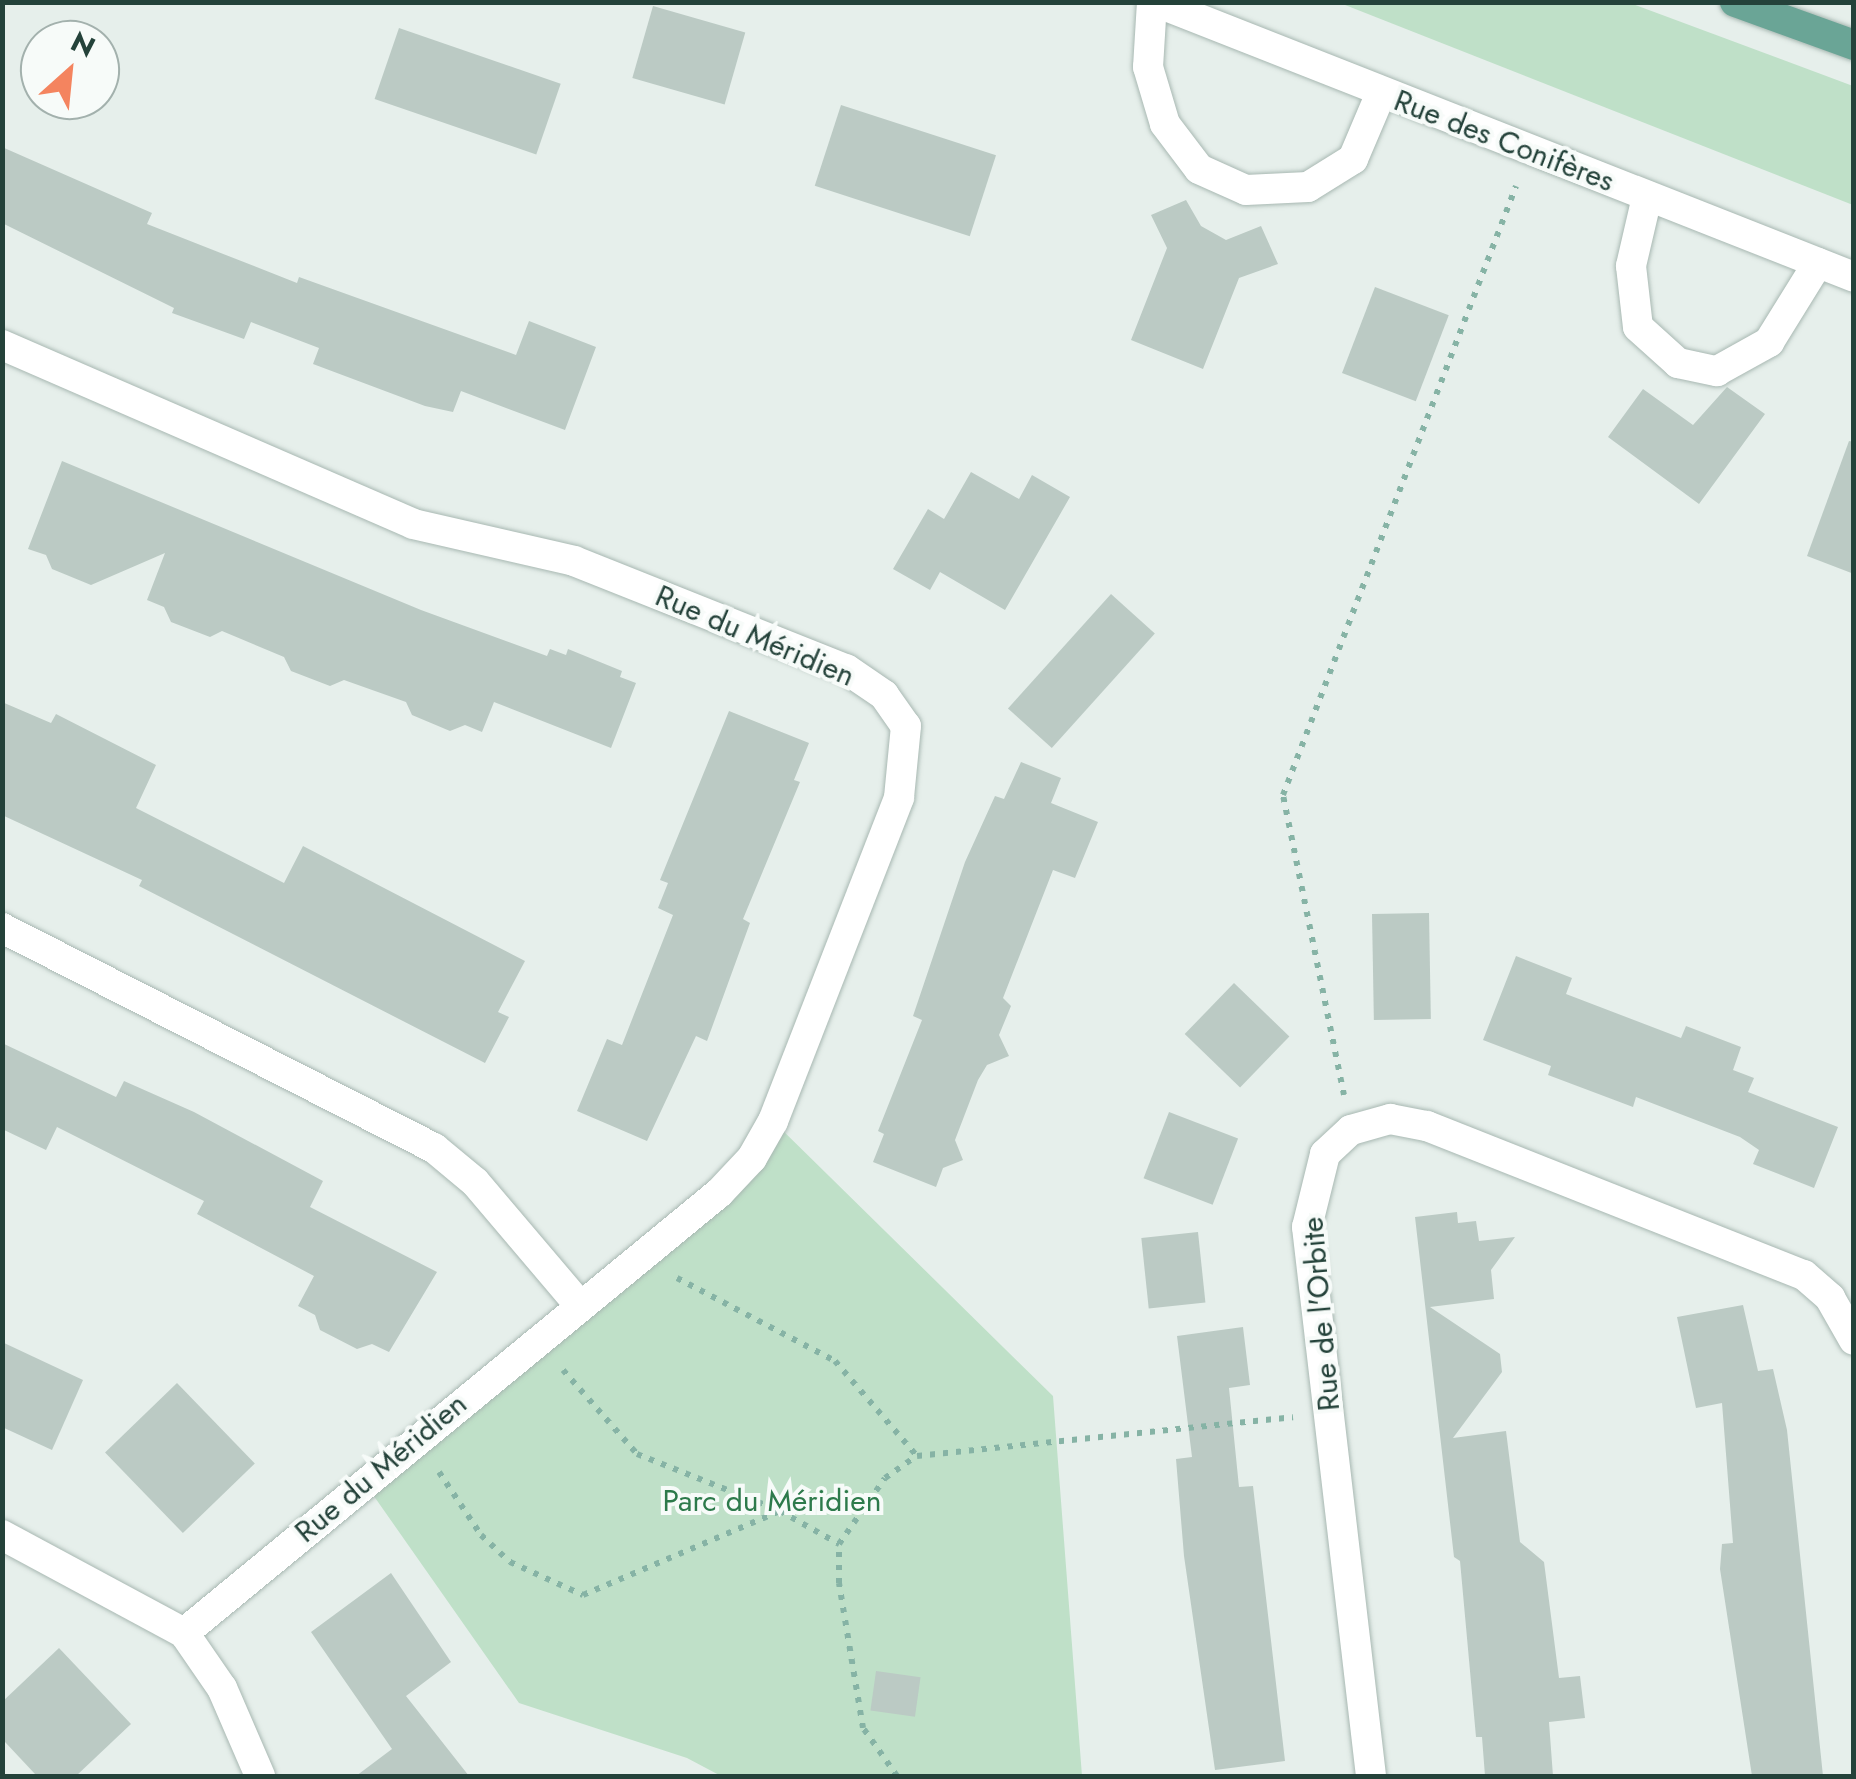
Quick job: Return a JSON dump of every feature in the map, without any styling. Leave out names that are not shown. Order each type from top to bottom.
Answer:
[{"type":"main road","points":[[1734,2],[1854,45]]},
{"type":"street","name":"Rue des Conifères","points":[[1154,2],[1854,277]]},
{"type":"street","points":[[1154,2],[1148,67],[1165,124],[1199,169],[1246,190],[1308,187],[1353,158],[1381,92]]},
{"type":"street","points":[[1647,197],[1631,266],[1638,328],[1678,363],[1717,371],[1770,342],[1818,263]]},
{"type":"street","name":"Rue du Méridien","points":[[2,346],[414,524],[574,561],[846,670],[884,695],[906,726],[900,798],[773,1122],[752,1158],[718,1193],[536,1338],[184,1632]]},
{"type":"street","points":[[2,928],[434,1148],[475,1182],[580,1306]]},
{"type":"street","points":[[1351,1130],[1390,1119],[1427,1126],[1804,1276],[1830,1298],[1854,1340]]},
{"type":"street","name":"Rue de l'Orbite","points":[[1351,1130],[1325,1154],[1307,1227],[1370,1776]]},
{"type":"street","points":[[2,1534],[184,1632],[222,1688],[260,1776]]},
{"type":"path","points":[[1351,1130],[1283,795],[1529,151]]},
{"type":"path","points":[[640,1258],[834,1361],[917,1456]]},
{"type":"path","points":[[536,1338],[637,1454],[780,1512],[839,1544]]},
{"type":"path","points":[[897,1776],[863,1728],[839,1583],[839,1544],[886,1478],[917,1456],[1329,1412]]},
{"type":"path","points":[[416,1438],[481,1535],[510,1562],[583,1595],[780,1512]]},
{"type":"green space","points":[[1340,3],[1630,3],[1853,86],[1853,205]]},
{"type":"green space","name":"Parc du Méridien","points":[[773,1121],[1053,1396],[1082,1776],[721,1776],[687,1758],[519,1703],[364,1482],[580,1306]]},
{"type":"building","points":[[653,6],[745,32],[725,105],[632,78]]},
{"type":"building","points":[[399,28],[561,84],[536,155],[375,99]]},
{"type":"building","points":[[841,105],[996,155],[970,236],[815,186]]},
{"type":"building","points":[[2,147],[152,213],[147,224],[297,283],[299,277],[516,355],[529,321],[596,347],[565,430],[461,391],[453,412],[425,406],[313,364],[319,348],[251,322],[244,339],[172,313],[174,308],[2,223]]},
{"type":"building","points":[[1186,200],[1201,226],[1226,240],[1261,226],[1278,264],[1239,278],[1203,369],[1131,340],[1167,248],[1151,215]]},
{"type":"building","points":[[1375,287],[1449,315],[1416,401],[1342,373]]},
{"type":"building","points":[[1727,387],[1765,414],[1699,504],[1608,437],[1643,389],[1693,425]]},
{"type":"building","points":[[1849,441],[1854,442],[1854,574],[1807,556]]},
{"type":"building","points":[[62,461],[421,610],[547,656],[550,649],[566,655],[568,649],[622,671],[620,677],[636,683],[611,748],[494,702],[482,732],[465,725],[450,731],[412,715],[406,702],[344,680],[330,686],[291,671],[284,657],[222,631],[210,637],[171,622],[164,607],[147,600],[165,553],[91,585],[52,569],[46,555],[28,549]]},
{"type":"building","points":[[971,472],[1019,499],[1032,475],[1070,497],[1005,610],[940,572],[930,590],[893,569],[928,509],[944,519]]},
{"type":"building","points":[[1111,594],[1155,633],[1052,748],[1008,708]]},
{"type":"building","points":[[2,702],[51,723],[56,714],[156,765],[136,808],[284,883],[303,846],[525,961],[498,1012],[509,1017],[485,1063],[139,886],[142,880],[2,815]]},
{"type":"building","points":[[729,711],[809,743],[794,780],[800,782],[743,919],[750,923],[707,1041],[696,1036],[647,1141],[577,1111],[607,1039],[622,1045],[673,915],[658,908],[668,883],[660,880]]},
{"type":"building","points":[[1021,762],[1061,778],[1051,803],[1098,822],[1075,878],[1053,870],[1003,998],[1011,1006],[999,1035],[1009,1056],[987,1065],[978,1080],[955,1140],[963,1160],[943,1168],[936,1187],[873,1162],[884,1134],[878,1131],[922,1020],[913,1016],[965,862],[995,796],[1004,799]]},
{"type":"building","points":[[1429,913],[1431,1019],[1374,1020],[1372,914]]},
{"type":"building","points":[[1516,956],[1572,978],[1566,994],[1681,1038],[1686,1026],[1741,1047],[1733,1070],[1754,1078],[1748,1092],[1838,1127],[1814,1188],[1753,1164],[1759,1150],[1740,1137],[1636,1097],[1633,1107],[1548,1075],[1551,1066],[1483,1040]]},
{"type":"building","points":[[1234,983],[1289,1036],[1240,1088],[1185,1034]]},
{"type":"building","points":[[2,1043],[116,1097],[124,1081],[194,1112],[323,1181],[310,1207],[437,1272],[389,1352],[372,1344],[357,1349],[320,1330],[315,1315],[298,1306],[314,1276],[197,1214],[204,1201],[57,1127],[46,1150],[2,1129]]},
{"type":"building","points":[[1169,1112],[1238,1139],[1213,1205],[1144,1178]]},
{"type":"building","points":[[1457,1212],[1458,1223],[1476,1221],[1479,1241],[1515,1237],[1491,1270],[1494,1299],[1430,1307],[1500,1354],[1502,1372],[1453,1438],[1506,1431],[1520,1542],[1544,1562],[1559,1678],[1580,1676],[1585,1718],[1549,1722],[1553,1776],[1485,1776],[1482,1737],[1476,1737],[1460,1561],[1454,1557],[1415,1217]]},
{"type":"building","points":[[1198,1232],[1205,1303],[1149,1309],[1141,1238]]},
{"type":"building","points":[[1743,1305],[1758,1371],[1773,1369],[1787,1430],[1823,1776],[1752,1776],[1720,1569],[1722,1544],[1733,1543],[1722,1403],[1696,1408],[1677,1317]]},
{"type":"building","points":[[1243,1327],[1250,1385],[1229,1388],[1239,1487],[1253,1486],[1285,1761],[1215,1770],[1184,1556],[1176,1459],[1192,1457],[1177,1336]]},
{"type":"building","points":[[2,1342],[83,1380],[52,1450],[2,1427]]},
{"type":"building","points":[[177,1383],[255,1464],[183,1533],[105,1452]]},
{"type":"building","points":[[391,1573],[451,1662],[406,1696],[469,1776],[356,1776],[392,1749],[311,1632]]},
{"type":"building","points":[[59,1648],[131,1724],[76,1776],[35,1774],[5,1742],[2,1702]]},
{"type":"building","points":[[876,1671],[921,1677],[915,1717],[870,1711]]}]
